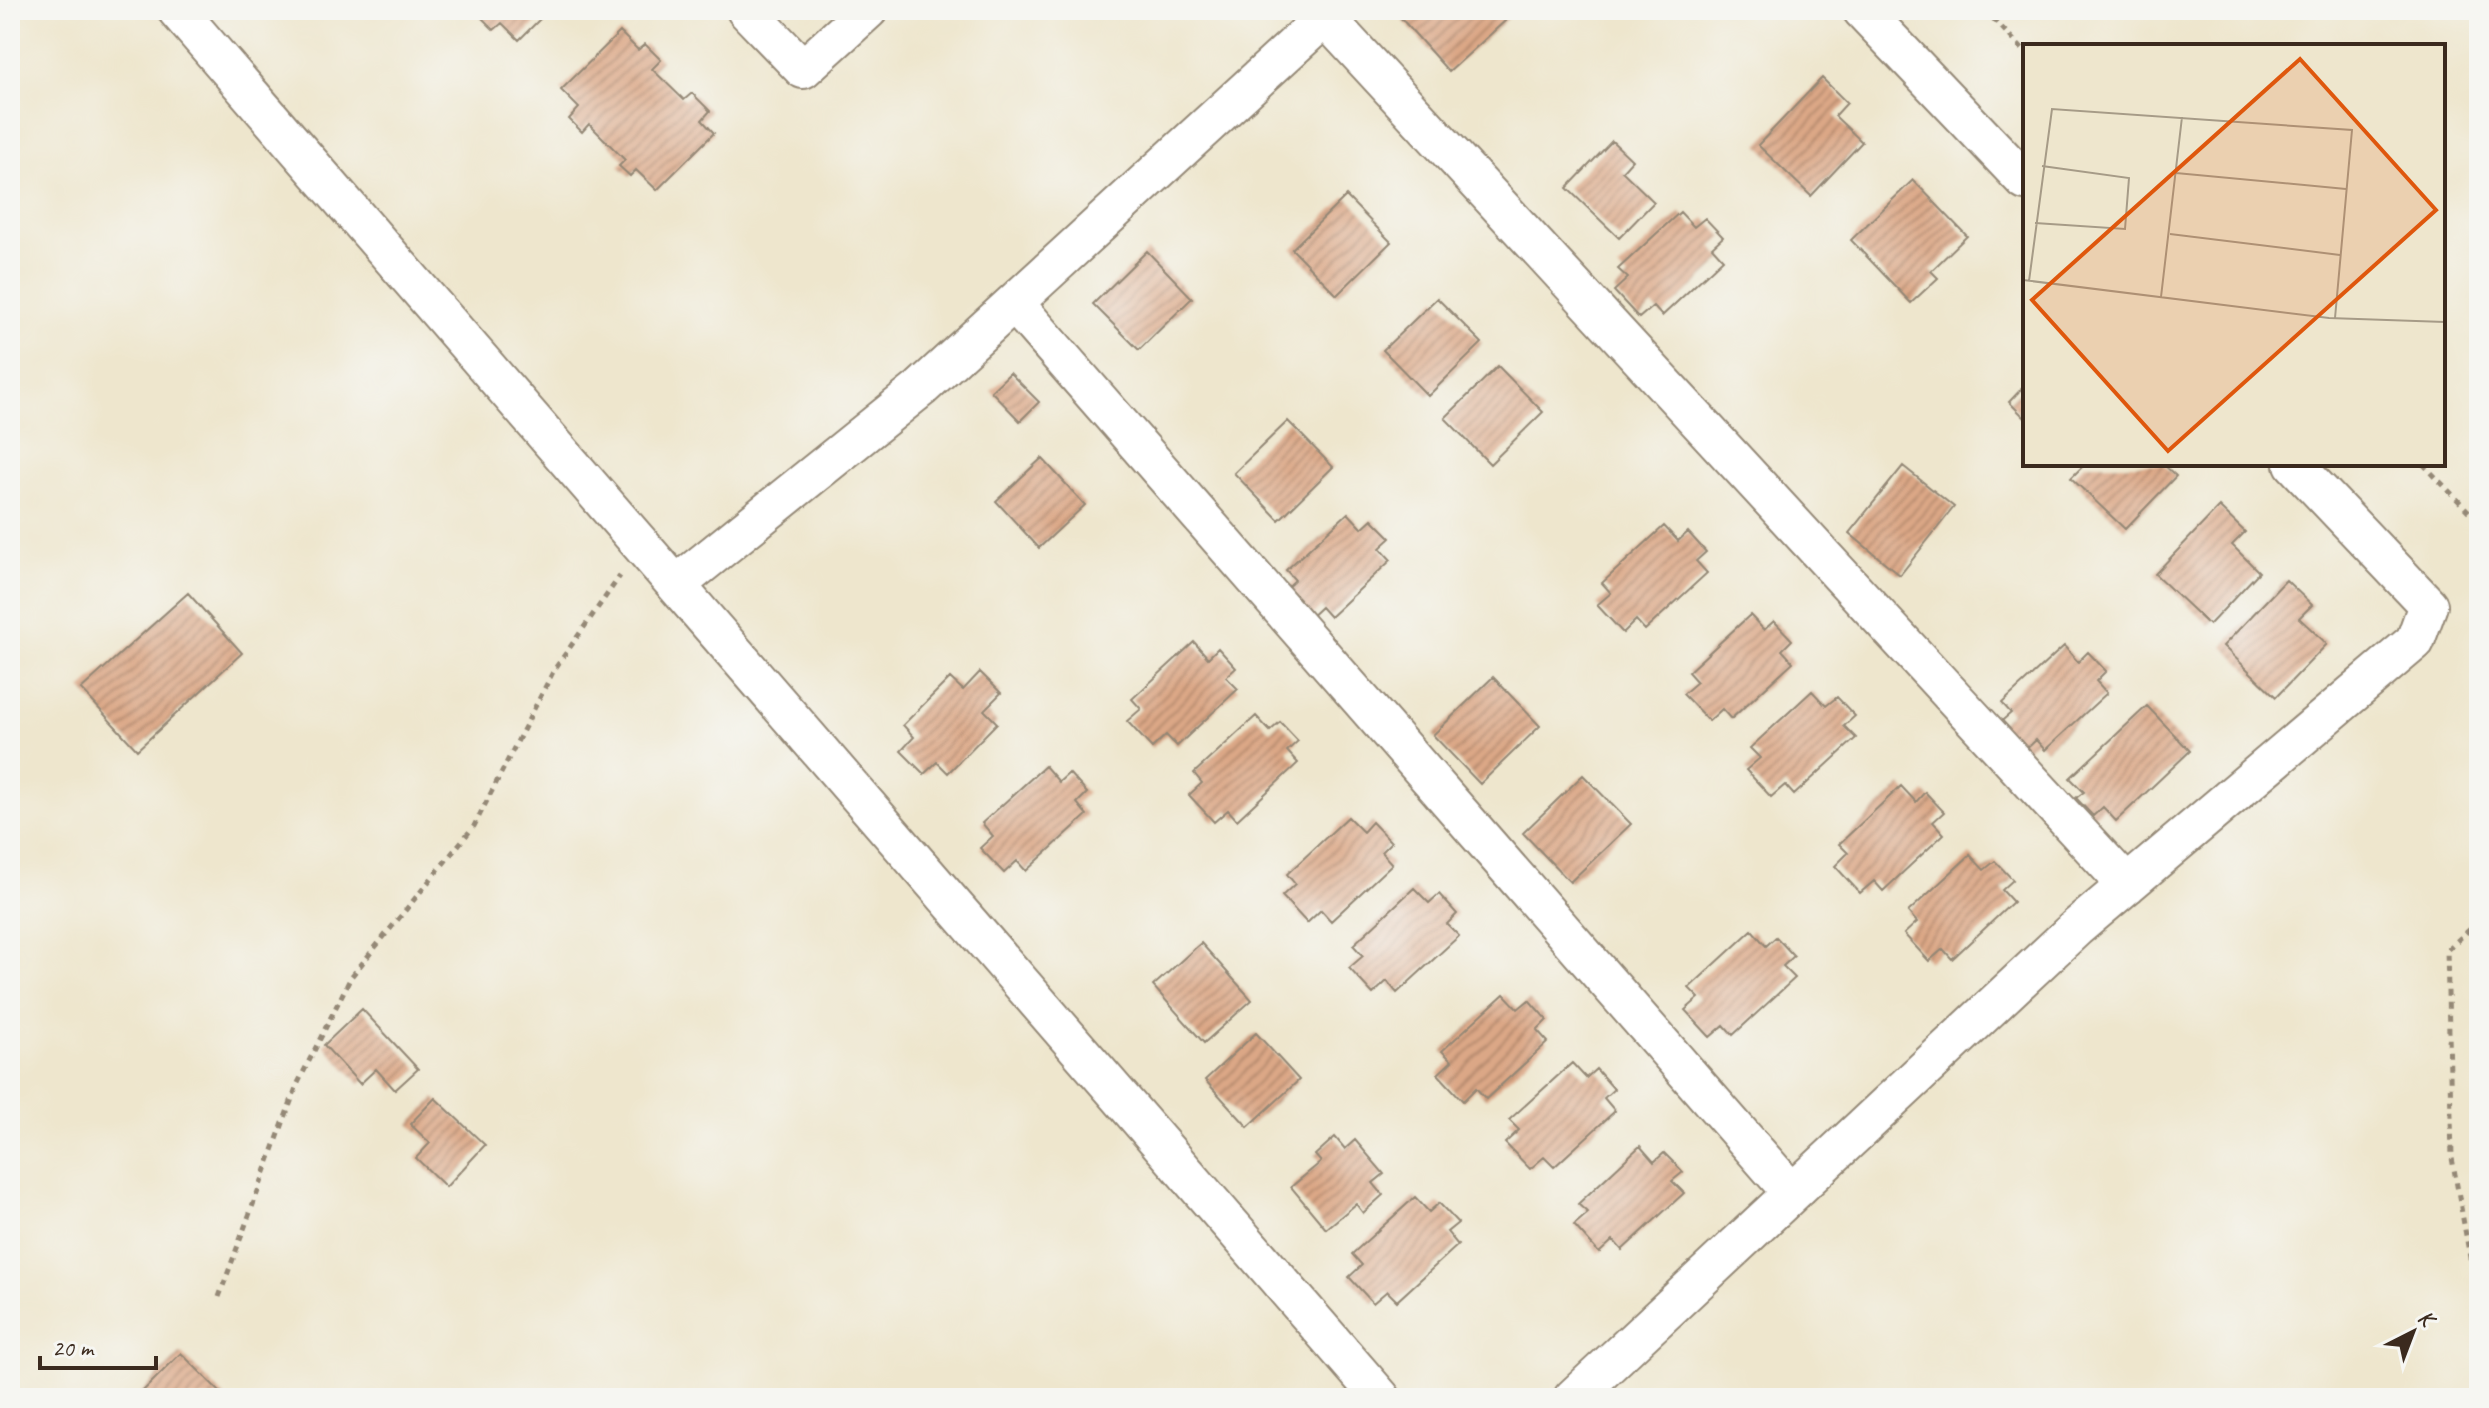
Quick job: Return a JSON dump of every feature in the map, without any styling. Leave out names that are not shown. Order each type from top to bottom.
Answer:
[{"type":"street","points":[[177,10],[1381,1398]]},
{"type":"street","points":[[746,10],[803,69],[868,10]]},
{"type":"street","points":[[1862,10],[2023,179]]},
{"type":"street","points":[[676,585],[921,388],[1329,14],[2127,885]]},
{"type":"street","points":[[1014,303],[1792,1193]]},
{"type":"street","points":[[1573,1398],[2076,928],[2415,641],[2428,605],[2296,466]]},
{"type":"path","points":[[1985,10],[2023,50]]},
{"type":"path","points":[[2425,466],[2479,522]]},
{"type":"path","points":[[219,1297],[297,1085],[351,977],[474,826],[554,670],[641,546]]},
{"type":"path","points":[[2479,921],[2447,950],[2452,1158],[2479,1307]]},
{"type":"building","points":[[487,10],[549,10],[519,40],[502,23],[494,30],[481,17]]},
{"type":"building","points":[[1408,10],[1517,10],[1449,72],[1400,17]]},
{"type":"building","points":[[620,32],[638,50],[645,44],[661,60],[652,69],[684,100],[692,93],[710,111],[702,120],[714,133],[657,190],[636,170],[630,176],[619,166],[625,160],[589,124],[582,132],[569,119],[579,108],[561,90]]},
{"type":"building","points":[[1822,78],[1847,103],[1835,116],[1862,142],[1811,196],[1758,145]]},
{"type":"building","points":[[1612,141],[1632,160],[1622,171],[1654,202],[1619,238],[1567,188]]},
{"type":"building","points":[[1913,180],[1967,236],[1931,271],[1938,278],[1911,303],[1851,240]]},
{"type":"building","points":[[1346,196],[1391,242],[1337,295],[1292,249]]},
{"type":"building","points":[[1680,212],[1694,227],[1705,218],[1723,237],[1712,247],[1723,259],[1662,316],[1653,306],[1639,318],[1614,291],[1628,278],[1618,269]]},
{"type":"building","points":[[1147,251],[1192,298],[1139,350],[1093,304]]},
{"type":"building","points":[[1437,298],[1482,343],[1428,396],[1383,350]]},
{"type":"building","points":[[1498,366],[1543,412],[1490,464],[1445,418]]},
{"type":"building","points":[[1010,373],[1039,402],[1020,421],[991,391]]},
{"type":"building","points":[[2023,387],[2023,416],[2009,402]]},
{"type":"building","points":[[1288,421],[1333,467],[1279,520],[1234,473]]},
{"type":"building","points":[[1042,458],[1085,505],[1039,548],[996,501]]},
{"type":"building","points":[[1903,466],[1954,507],[1900,575],[1849,533]]},
{"type":"building","points":[[2083,466],[2165,466],[2176,476],[2125,529],[2071,478]]},
{"type":"building","points":[[2219,507],[2245,532],[2232,545],[2259,572],[2209,625],[2155,574]]},
{"type":"building","points":[[1348,513],[1362,528],[1372,519],[1391,538],[1380,548],[1391,560],[1330,617],[1321,607],[1307,620],[1282,592],[1295,580],[1286,570]]},
{"type":"building","points":[[1664,526],[1678,541],[1688,532],[1706,552],[1696,561],[1707,573],[1645,630],[1636,620],[1623,633],[1597,605],[1611,593],[1602,583]]},
{"type":"building","points":[[2286,580],[2312,605],[2299,618],[2327,644],[2276,697],[2223,646]]},
{"type":"building","points":[[188,593],[242,653],[137,750],[81,689]]},
{"type":"building","points":[[1750,615],[1764,630],[1774,621],[1792,640],[1782,650],[1793,662],[1731,719],[1722,709],[1709,721],[1683,694],[1697,682],[1688,672]]},
{"type":"building","points":[[1194,642],[1208,658],[1218,648],[1236,668],[1226,677],[1238,689],[1177,746],[1166,735],[1152,748],[1127,721],[1141,709],[1132,699]]},
{"type":"building","points":[[2064,646],[2078,662],[2088,652],[2106,671],[2096,681],[2107,693],[2045,750],[2036,740],[2022,753],[1997,725],[2011,713],[2002,703]]},
{"type":"building","points":[[980,672],[1001,693],[984,710],[997,723],[948,773],[937,762],[924,774],[901,751],[914,737],[903,725],[950,678],[963,690]]},
{"type":"building","points":[[1493,677],[1540,726],[1480,784],[1433,735]]},
{"type":"building","points":[[1812,691],[1826,706],[1837,697],[1855,716],[1844,726],[1856,738],[1794,795],[1785,785],[1771,797],[1746,770],[1760,758],[1750,748]]},
{"type":"building","points":[[2147,706],[2190,751],[2116,821],[2103,807],[2093,816],[2076,798],[2084,792],[2070,778]]},
{"type":"building","points":[[1256,716],[1270,731],[1280,722],[1298,741],[1287,751],[1298,763],[1237,820],[1228,810],[1214,822],[1189,795],[1202,783],[1194,773]]},
{"type":"building","points":[[1045,766],[1059,782],[1069,773],[1087,793],[1077,803],[1087,815],[1026,871],[1017,861],[1004,873],[980,848],[993,836],[982,823]]},
{"type":"building","points":[[1583,775],[1631,824],[1570,882],[1523,833]]},
{"type":"building","points":[[1901,786],[1916,802],[1925,792],[1944,812],[1933,822],[1944,834],[1883,891],[1874,881],[1860,893],[1835,866],[1848,853],[1839,844]]},
{"type":"building","points":[[1348,817],[1363,832],[1372,822],[1391,842],[1381,852],[1392,864],[1331,921],[1321,910],[1307,923],[1282,896],[1295,884],[1287,874]]},
{"type":"building","points":[[1970,855],[1984,870],[1995,861],[2013,880],[2002,890],[2013,902],[1952,959],[1943,949],[1929,961],[1904,934],[1917,922],[1908,912]]},
{"type":"building","points":[[1414,888],[1429,903],[1439,894],[1457,914],[1447,924],[1459,936],[1397,993],[1387,981],[1373,994],[1349,968],[1363,956],[1353,945]]},
{"type":"building","points":[[1752,930],[1766,946],[1776,937],[1794,956],[1783,966],[1795,978],[1733,1035],[1724,1025],[1710,1037],[1685,1010],[1699,998],[1689,988]]},
{"type":"building","points":[[1201,943],[1252,1000],[1204,1043],[1153,986]]},
{"type":"building","points":[[1504,994],[1518,1009],[1529,1000],[1547,1020],[1537,1030],[1548,1042],[1486,1099],[1476,1088],[1463,1101],[1438,1074],[1452,1061],[1442,1051]]},
{"type":"building","points":[[362,1009],[418,1069],[395,1090],[376,1069],[360,1084],[324,1045]]},
{"type":"building","points":[[1256,1033],[1299,1080],[1248,1127],[1205,1080]]},
{"type":"building","points":[[1572,1063],[1586,1078],[1596,1069],[1614,1089],[1604,1098],[1615,1111],[1554,1167],[1544,1157],[1530,1169],[1505,1143],[1519,1130],[1509,1120]]},
{"type":"building","points":[[435,1098],[485,1145],[446,1187],[416,1158],[430,1143],[410,1124]]},
{"type":"building","points":[[1335,1137],[1345,1149],[1355,1140],[1384,1174],[1373,1183],[1383,1195],[1363,1213],[1356,1204],[1326,1229],[1291,1187],[1321,1162],[1315,1155]]},
{"type":"building","points":[[1640,1146],[1654,1162],[1664,1153],[1683,1172],[1672,1181],[1684,1193],[1622,1250],[1613,1240],[1599,1253],[1574,1225],[1588,1213],[1578,1204]]},
{"type":"building","points":[[1415,1197],[1429,1212],[1439,1203],[1458,1223],[1447,1232],[1458,1245],[1397,1301],[1387,1291],[1373,1303],[1349,1277],[1362,1265],[1352,1254]]},
{"type":"building","points":[[181,1353],[226,1398],[136,1398]]}]
